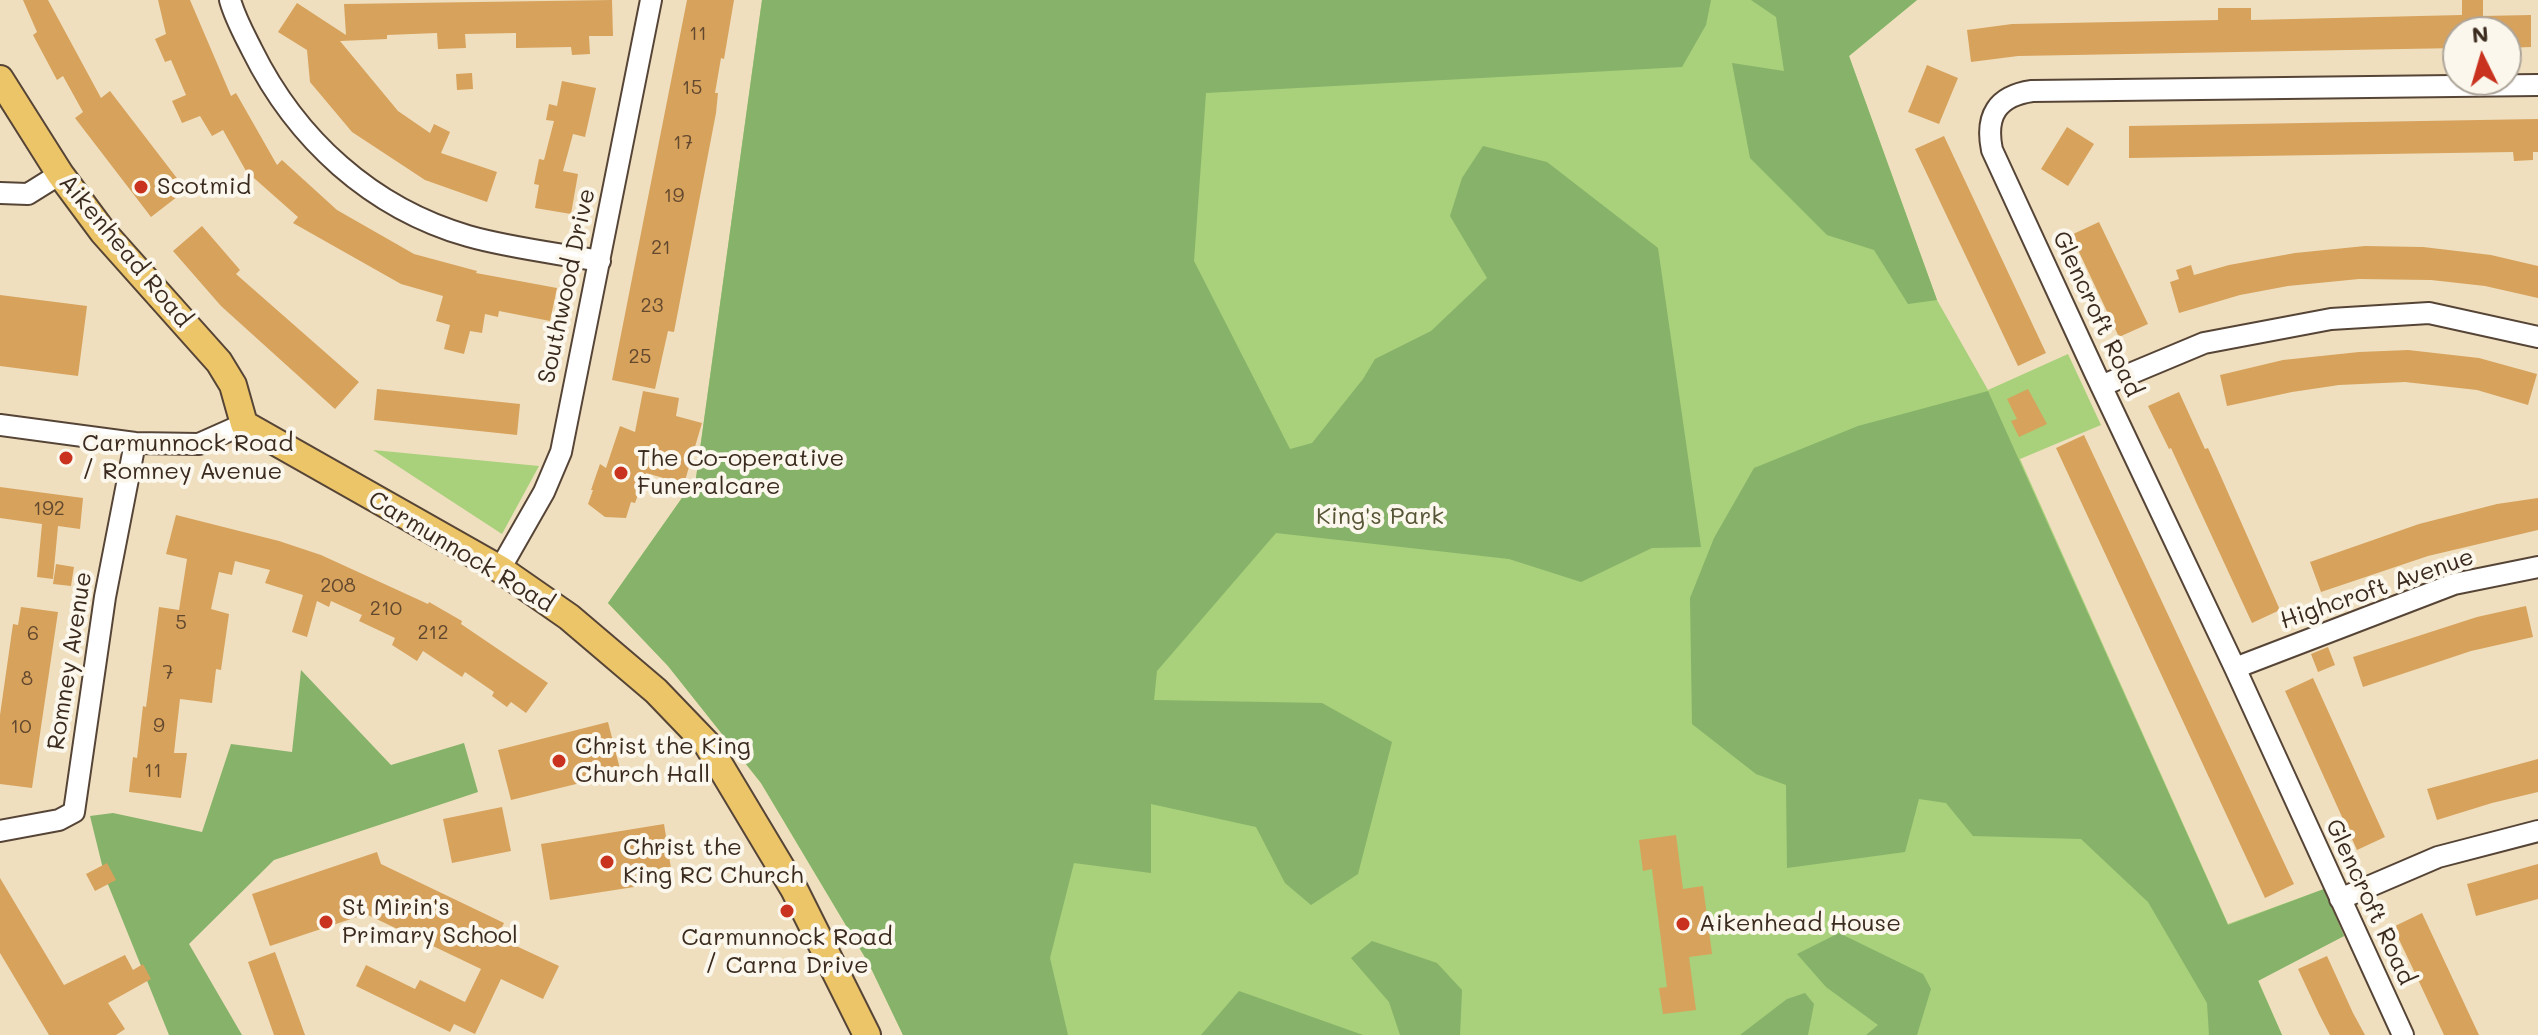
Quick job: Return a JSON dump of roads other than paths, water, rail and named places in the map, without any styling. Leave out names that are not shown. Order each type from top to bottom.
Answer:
[{"type":"main road","name":"Aikenhead Road","points":[[0,79],[60,174],[103,232],[219,362],[233,385],[244,424]]},
{"type":"main road","name":"Carmunnock Road","points":[[244,424],[500,569],[569,617],[656,691],[707,744],[794,889],[867,1035]]},
{"type":"street","points":[[230,0],[261,68],[286,110],[326,155],[368,189],[417,217],[468,236],[600,261]]},
{"type":"street","name":"Southwood Drive","points":[[500,569],[544,492],[561,452],[651,0]]},
{"type":"street","name":"Glencroft Road","points":[[2403,1035],[1992,150],[1989,133],[1994,112],[2004,101],[2016,94],[2032,91],[2538,85]]},
{"type":"street","points":[[0,193],[28,194],[60,174]]},
{"type":"street","points":[[2101,386],[2204,343],[2331,319],[2429,313],[2538,337]]},
{"type":"street","points":[[0,425],[135,443],[199,444],[244,424]]},
{"type":"street","name":"Romney Avenue","points":[[0,831],[59,820],[74,812],[105,597],[135,443]]},
{"type":"street","name":"Highcroft Avenue","points":[[2235,668],[2454,584],[2538,567]]},
{"type":"street","points":[[2340,899],[2438,857],[2538,831]]},
{"type":"place","name":"Scotmid","points":[[141,187]]},
{"type":"place","name":"Carmunnock Road / Romney Avenue","points":[[66,458]]},
{"type":"place","name":"The Co-operative Funeralcare","points":[[621,473]]},
{"type":"place","name":"Christ the King Church Hall","points":[[559,761]]},
{"type":"place","name":"Christ the King RC Church","points":[[607,862]]},
{"type":"place","name":"Carmunnock Road / Carna Drive","points":[[787,911]]},
{"type":"place","name":"St Mirin's Primary School","points":[[326,922]]},
{"type":"place","name":"Aikenhead House","points":[[1683,924]]},
{"type":"park label","name":"King's Park","points":[[1380,517]]}]
